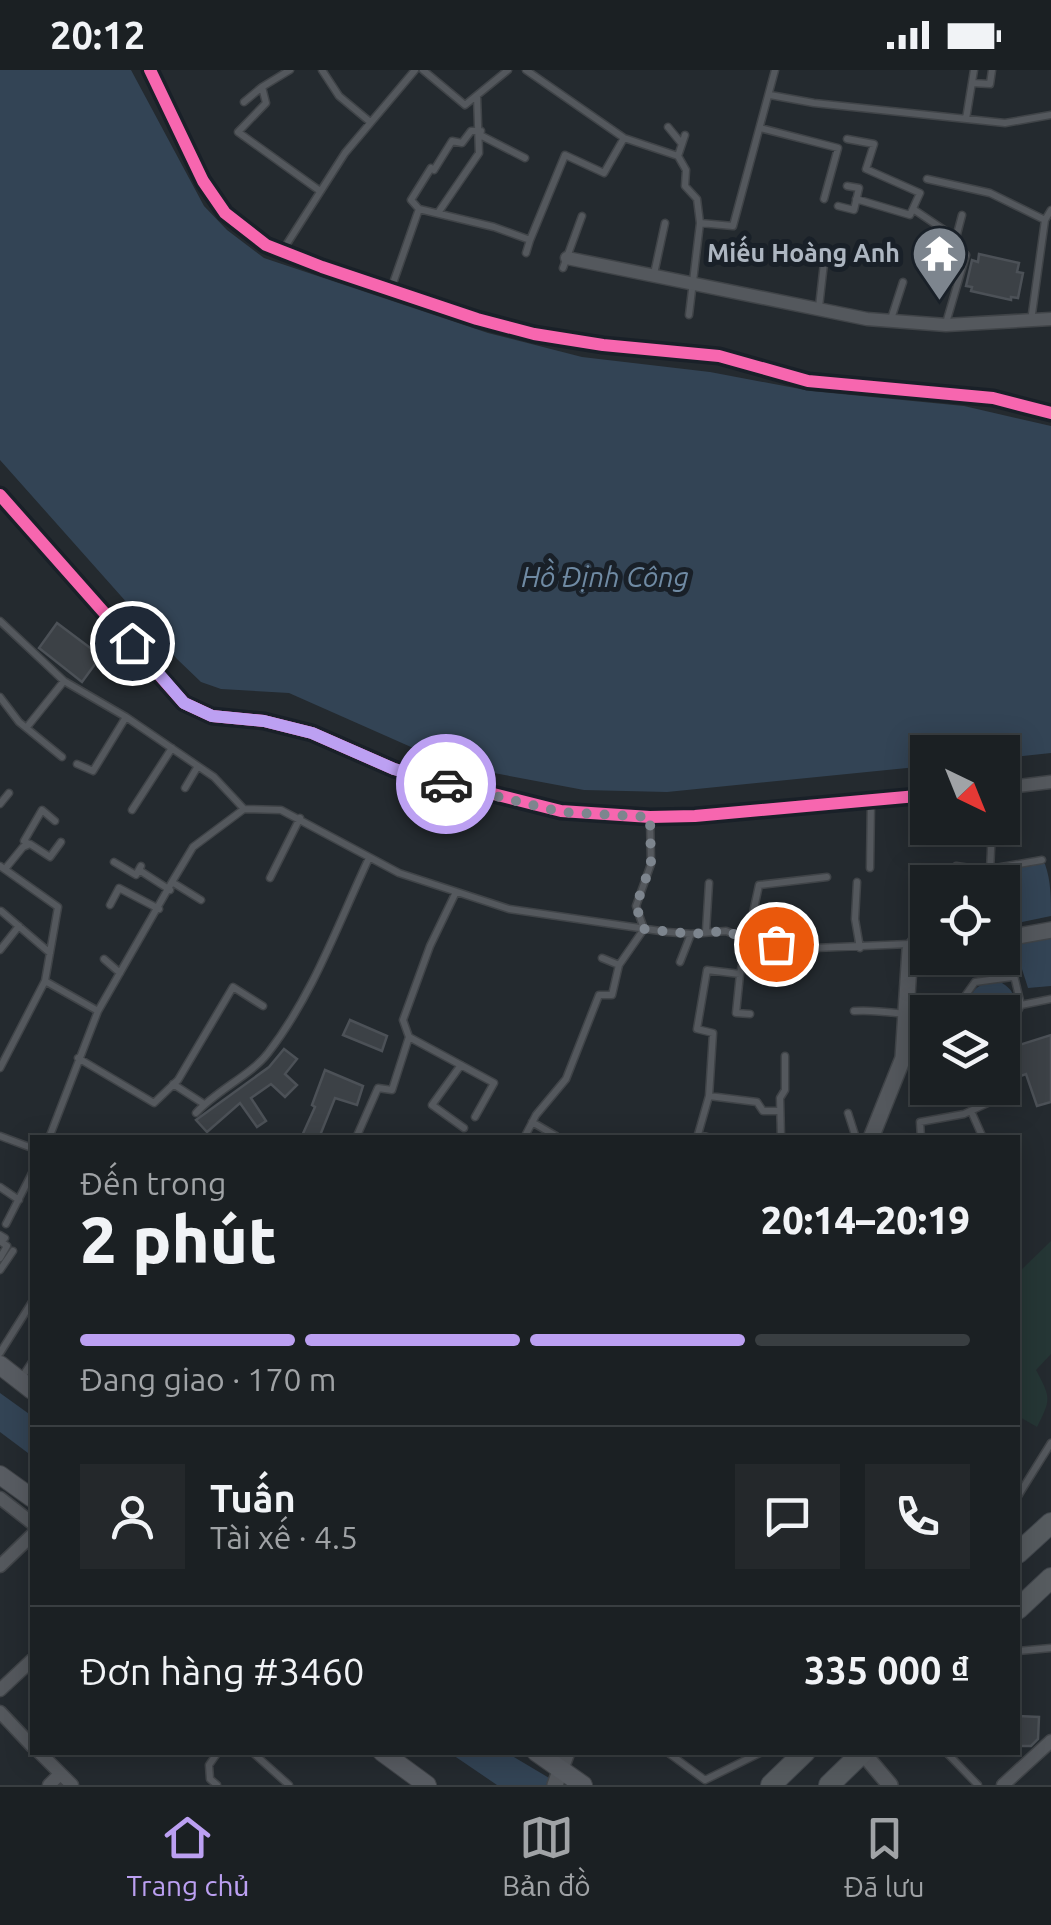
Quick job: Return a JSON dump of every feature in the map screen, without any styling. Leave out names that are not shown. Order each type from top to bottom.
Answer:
[{"type":"main road","points":[[0,1366],[26,1385]]},
{"type":"main road","points":[[0,1475],[30,1497]]},
{"type":"main road","points":[[1020,1551],[1051,1523]]},
{"type":"main road","points":[[1020,1607],[1051,1578]]},
{"type":"main road","points":[[386,1755],[427,1785]]},
{"type":"main road","points":[[540,1755],[582,1785]]},
{"type":"main road","points":[[771,1785],[802,1755]]},
{"type":"main road","points":[[829,1785],[861,1755]]},
{"type":"street","points":[[150,70],[203,181],[225,213],[244,231],[282,251],[477,319],[534,334],[719,356],[808,381],[993,398],[1051,413]]},
{"type":"street","points":[[565,263],[654,275],[891,321],[946,324],[1051,319]]},
{"type":"street","points":[[0,494],[184,703],[212,716],[264,721],[312,733],[394,769],[561,812],[650,817],[910,797]]},
{"type":"street","points":[[1020,786],[1051,782]]},
{"type":"street","points":[[1020,933],[1051,930]]},
{"type":"street","points":[[872,1135],[903,1058],[910,950]]},
{"type":"street","points":[[0,1498],[30,1520]]},
{"type":"street","points":[[0,1566],[30,1536]]},
{"type":"street","points":[[0,1690],[30,1662]]},
{"type":"street","points":[[0,1712],[30,1744]]},
{"type":"street","points":[[1003,1785],[1051,1742]]},
{"type":"street","points":[[42,1755],[72,1785]]},
{"type":"street","points":[[865,1755],[890,1785]]},
{"type":"street","points":[[50,1785],[60,1774]]},
{"type":"lane","points":[[244,102],[290,70]]},
{"type":"lane","points":[[322,70],[339,96],[368,122]]},
{"type":"lane","points":[[282,251],[368,122],[415,70]]},
{"type":"lane","points":[[423,70],[465,104],[508,70]]},
{"type":"lane","points":[[434,79],[442,70]]},
{"type":"lane","points":[[526,70],[624,138],[678,156],[686,170],[685,186],[697,199],[700,223],[690,315]]},
{"type":"lane","points":[[700,223],[733,226],[775,70]]},
{"type":"lane","points":[[966,118],[974,70]]},
{"type":"lane","points":[[972,83],[990,84],[992,70]]},
{"type":"lane","points":[[262,88],[266,103],[238,132],[320,192]]},
{"type":"lane","points":[[770,94],[814,103],[1005,122],[1051,115]]},
{"type":"lane","points":[[438,214],[479,152],[477,96]]},
{"type":"lane","points":[[668,126],[682,144]]},
{"type":"lane","points":[[760,128],[838,148],[824,200]]},
{"type":"lane","points":[[525,158],[481,133],[471,132],[462,142],[452,141],[411,200],[420,209],[530,240]]},
{"type":"lane","points":[[678,156],[685,135]]},
{"type":"lane","points":[[526,253],[565,155],[604,174],[624,138]]},
{"type":"lane","points":[[847,139],[874,144],[866,169],[920,193],[910,215],[856,199]]},
{"type":"lane","points":[[928,179],[990,194],[1046,220]]},
{"type":"lane","points":[[838,206],[854,210],[859,188],[847,186]]},
{"type":"lane","points":[[392,289],[420,209]]},
{"type":"lane","points":[[913,209],[956,238]]},
{"type":"lane","points":[[1030,322],[1046,220],[1051,210]]},
{"type":"lane","points":[[946,324],[966,255],[954,245],[962,215]]},
{"type":"lane","points":[[565,263],[582,216]]},
{"type":"lane","points":[[654,275],[665,223]]},
{"type":"lane","points":[[819,308],[824,254]]},
{"type":"lane","points":[[891,321],[902,282]]},
{"type":"lane","points":[[0,621],[64,681],[126,716],[198,766],[223,784],[244,809]]},
{"type":"lane","points":[[27,728],[64,681]]},
{"type":"lane","points":[[0,697],[27,728],[62,758]]},
{"type":"lane","points":[[77,764],[93,771],[126,716]]},
{"type":"lane","points":[[132,810],[172,748]]},
{"type":"lane","points":[[185,788],[198,766]]},
{"type":"lane","points":[[870,868],[871,800]]},
{"type":"lane","points":[[50,1134],[98,1012],[193,847],[244,809],[269,808],[300,818],[400,873],[509,909],[692,934],[726,931],[747,939],[814,948],[910,942]]},
{"type":"lane","points":[[55,820],[42,810],[24,841],[50,858],[61,842]]},
{"type":"lane","points":[[644,929],[636,906],[651,864],[650,817]]},
{"type":"lane","points":[[270,878],[300,818]]},
{"type":"lane","points":[[0,1068],[46,981],[58,906],[2,867],[30,844]]},
{"type":"lane","points":[[196,1113],[259,1063],[298,1009],[369,858]]},
{"type":"lane","points":[[1016,865],[1042,860]]},
{"type":"lane","points":[[114,862],[136,875],[140,868],[201,900]]},
{"type":"lane","points":[[750,1014],[736,1014],[740,974],[759,885],[827,877]]},
{"type":"lane","points":[[857,882],[855,919],[860,948]]},
{"type":"lane","points":[[706,931],[709,883]]},
{"type":"lane","points":[[110,905],[119,888],[159,909]]},
{"type":"lane","points":[[357,1135],[378,1088],[392,1090],[409,1037],[403,1020],[430,946],[456,892]]},
{"type":"lane","points":[[2,910],[50,953]]},
{"type":"lane","points":[[0,950],[19,926]]},
{"type":"lane","points":[[526,1135],[566,1079],[599,995],[612,995],[619,964],[644,929]]},
{"type":"lane","points":[[680,962],[692,934]]},
{"type":"lane","points":[[602,958],[619,964]]},
{"type":"lane","points":[[104,959],[120,973]]},
{"type":"lane","points":[[697,1135],[709,1096],[713,1033],[697,1030],[707,970],[740,974]]},
{"type":"lane","points":[[966,995],[975,982],[1012,977],[1021,1005],[1051,999]]},
{"type":"lane","points":[[46,981],[98,1012]]},
{"type":"lane","points":[[78,1058],[154,1104],[173,1084],[232,987],[264,1006]]},
{"type":"lane","points":[[854,1011],[878,1009],[910,1015]]},
{"type":"lane","points":[[409,1037],[494,1084],[475,1117]]},
{"type":"lane","points":[[781,1135],[780,1098],[786,1090],[786,1056]]},
{"type":"lane","points":[[461,1066],[432,1105],[464,1128]]},
{"type":"lane","points":[[173,1084],[204,1104]]},
{"type":"lane","points":[[709,1096],[758,1102],[763,1112],[780,1111]]},
{"type":"lane","points":[[921,1135],[920,1122],[984,1105]]},
{"type":"lane","points":[[971,1111],[981,1135]]},
{"type":"lane","points":[[848,1113],[855,1135]]},
{"type":"lane","points":[[532,1122],[554,1135]]},
{"type":"lane","points":[[0,1136],[30,1147]]},
{"type":"lane","points":[[6,1224],[30,1177]]},
{"type":"lane","points":[[0,1188],[19,1200]]},
{"type":"lane","points":[[0,1258],[7,1246],[2,1238]]},
{"type":"lane","points":[[0,1270],[12,1251]]},
{"type":"lane","points":[[0,1354],[30,1305]]},
{"type":"lane","points":[[1020,1490],[1051,1443]]},
{"type":"lane","points":[[1020,1651],[1051,1648]]},
{"type":"lane","points":[[216,1755],[209,1765],[210,1779],[217,1785]]},
{"type":"lane","points":[[255,1755],[289,1785]]},
{"type":"lane","points":[[671,1755],[704,1780],[756,1755]]},
{"type":"lane","points":[[949,1755],[978,1785]]},
{"type":"shaded area","points":[[1051,1241],[1051,1354],[1036,1370],[1047,1399],[1037,1427],[1020,1417],[1020,1271]]},
{"type":"water","name":"Hồ Định Công","points":[[0,70],[131,70],[204,206],[227,230],[264,258],[488,333],[582,357],[710,372],[811,391],[964,406],[1051,426],[1051,753],[1020,756],[1020,735],[910,735],[910,768],[667,792],[584,790],[494,773],[411,747],[289,693],[221,689],[201,682],[0,460]]},
{"type":"water","points":[[1045,864],[1051,916],[1020,923],[1020,866]]},
{"type":"water","points":[[1051,936],[1051,986],[1028,988],[1020,963],[1020,944]]},
{"type":"water","points":[[998,981],[1013,995],[972,995],[985,984]]},
{"type":"water","points":[[0,1393],[30,1415],[30,1454],[0,1432]]},
{"type":"water","points":[[453,1755],[510,1755],[561,1785],[497,1785]]},
{"type":"building","points":[[979,254],[1019,263],[1017,272],[1023,273],[1018,298],[1011,300],[971,291],[972,287],[966,286],[972,260],[978,262]]},
{"type":"building","points":[[57,623],[101,656],[82,682],[39,648]]},
{"type":"building","points":[[350,1020],[387,1036],[382,1051],[343,1035]]},
{"type":"building","points":[[1051,1035],[1051,1102],[1037,1106],[1026,1074],[1020,1076],[1020,1045]]},
{"type":"building","points":[[284,1049],[297,1059],[285,1074],[297,1085],[285,1097],[271,1084],[251,1098],[266,1121],[257,1127],[240,1103],[207,1132],[196,1120],[269,1067]]},
{"type":"building","points":[[325,1070],[363,1086],[357,1105],[335,1098],[320,1135],[302,1135],[315,1107],[312,1105]]},
{"type":"building","points":[[1020,1716],[1039,1717],[1038,1739],[1031,1746],[1020,1746]]},
{"type":"cycle path","points":[[150,70],[203,181],[225,213],[266,245],[322,267],[534,334],[719,356],[808,381],[993,398],[1051,413]]},
{"type":"cycle path","points":[[0,495],[184,703],[212,716],[264,721],[312,733],[394,769],[561,811],[695,816],[910,797]]},
{"type":"way so far","points":[[446,784],[561,812],[650,817],[651,864],[636,906],[644,929],[692,934],[726,931],[776,944]]},
{"type":"place","name":"Miếu Hoàng Anh","points":[[939,302]]},
{"type":"route","points":[[132,643],[184,703],[212,716],[264,721],[312,733],[394,769],[446,784]]}]
